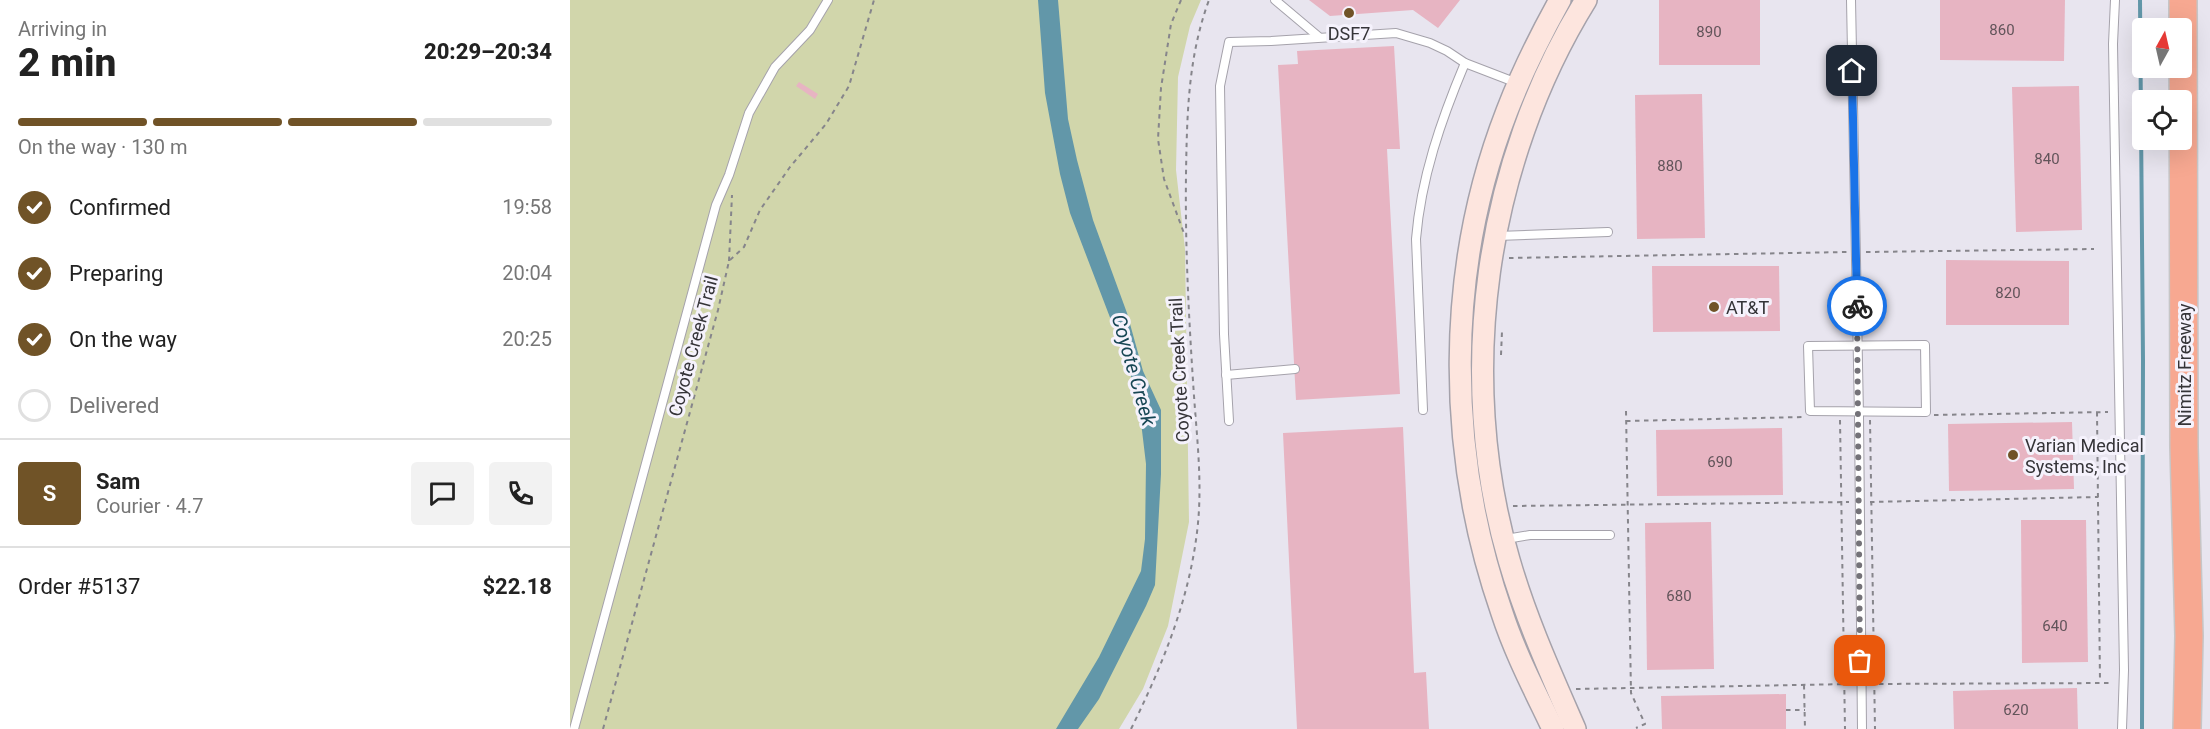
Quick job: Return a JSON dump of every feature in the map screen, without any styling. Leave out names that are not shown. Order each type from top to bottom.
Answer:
[{"type":"highway","name":"Nimitz Freeway","points":[[2182,0],[2184,447],[2189,636],[2187,729]]},
{"type":"highway","points":[[2189,636],[2195,729]]},
{"type":"main road","points":[[1553,729],[1502,614],[1486,564],[1475,516],[1467,469],[1462,415],[1461,325],[1473,236],[1493,153],[1518,84],[1560,0]]},
{"type":"main road","points":[[1575,729],[1523,606],[1504,539],[1490,466],[1485,421],[1484,326],[1496,236],[1514,160],[1528,120],[1561,46],[1586,0]]},
{"type":"lane","points":[[574,729],[716,205],[729,175],[749,113],[776,67],[810,30],[828,0]]},
{"type":"lane","points":[[1275,0],[1319,37]]},
{"type":"lane","points":[[1851,0],[1862,729]]},
{"type":"lane","points":[[2115,0],[2113,44],[2124,670],[2122,729]]},
{"type":"lane","points":[[1229,421],[1220,86],[1228,42],[1396,33],[1439,47],[1464,63],[1518,84]]},
{"type":"lane","points":[[1423,410],[1416,239],[1418,217],[1432,151],[1464,63]]},
{"type":"lane","points":[[1496,236],[1608,232]]},
{"type":"lane","points":[[1925,345],[1926,412],[1859,411],[1810,411],[1808,346],[1925,345]]},
{"type":"lane","points":[[1226,375],[1294,369]]},
{"type":"lane","points":[[1504,539],[1530,535],[1610,535]]},
{"type":"path","name":"Coyote Creek Trail","points":[[603,729],[718,310],[729,261],[744,247],[760,210],[790,167],[826,124],[849,86],[874,0]]},
{"type":"path","points":[[1181,0],[1171,24],[1161,88],[1158,139],[1164,179],[1186,238]]},
{"type":"path","name":"Coyote Creek Trail","points":[[1131,729],[1180,616],[1198,523],[1199,476],[1186,238],[1187,107],[1191,63],[1199,26],[1209,0]]},
{"type":"path","points":[[729,175],[732,192],[729,261]]},
{"type":"path","points":[[1508,268],[1509,258],[2094,249]]},
{"type":"path","points":[[1501,362],[1502,329]]},
{"type":"path","points":[[1626,411],[1631,693],[1645,724],[1636,728]]},
{"type":"path","points":[[2097,412],[2100,682]]},
{"type":"path","points":[[1870,416],[1875,729]]},
{"type":"path","points":[[1840,417],[1845,729]]},
{"type":"path","points":[[1512,496],[1513,506],[2098,498]]},
{"type":"path","points":[[1558,689],[2113,682]]},
{"type":"path","points":[[1804,685],[1805,729]]},
{"type":"path","points":[[1786,710],[1804,710]]},
{"type":"green space","points":[[570,0],[1201,0],[1190,26],[1178,77],[1176,170],[1185,249],[1189,522],[1168,626],[1143,689],[1119,729],[570,729]]},
{"type":"green space","points":[[1571,0],[1580,0],[1523,122],[1479,387],[1544,666],[1572,729],[1551,705],[1507,595],[1487,521],[1475,445],[1471,368],[1475,291],[1487,214],[1507,140],[1535,68]]},
{"type":"water","name":"Coyote Creek","points":[[1038,0],[1058,0],[1068,119],[1077,160],[1093,220],[1127,313],[1143,371],[1161,410],[1161,474],[1155,585],[1099,699],[1078,729],[1056,729],[1099,657],[1141,571],[1145,539],[1146,464],[1138,397],[1070,213],[1060,174],[1045,93]]},
{"type":"building","name":"DSF7","points":[[1309,0],[1460,0],[1438,28],[1413,10],[1330,16]]},
{"type":"building","points":[[1659,0],[1760,0],[1760,65],[1659,65]]},
{"type":"building","points":[[1940,0],[2065,0],[2064,61],[1940,60]]},
{"type":"building","points":[[1394,46],[1400,149],[1387,149],[1400,394],[1296,400],[1278,65],[1298,64],[1297,51]]},
{"type":"building","points":[[799,82],[818,94],[815,99],[796,86]]},
{"type":"building","points":[[2079,86],[2082,230],[2016,232],[2012,87]]},
{"type":"building","points":[[1702,94],[1705,238],[1637,239],[1635,95]]},
{"type":"building","points":[[1946,260],[2069,261],[2069,325],[1946,325]]},
{"type":"building","points":[[1652,266],[1779,266],[1780,331],[1653,332]]},
{"type":"building","points":[[2072,422],[2074,489],[1949,491],[1948,424]]},
{"type":"building","points":[[1403,427],[1414,673],[1426,672],[1429,729],[1297,729],[1283,433]]},
{"type":"building","points":[[1782,428],[1783,495],[1657,496],[1656,430]]},
{"type":"building","points":[[2021,520],[2086,520],[2088,662],[2022,663]]},
{"type":"building","points":[[1711,522],[1714,669],[1647,670],[1645,523]]},
{"type":"building","points":[[2077,688],[2078,729],[1954,729],[1953,691]]},
{"type":"building","points":[[1786,694],[1786,729],[1662,729],[1661,696]]},
{"type":"waterway","points":[[2140,0],[2143,360],[2142,729]]},
{"type":"way so far","points":[[1857,306],[1860,661]]},
{"type":"place","name":"DSF7","points":[[1349,13]]},
{"type":"place","name":"AT&T","points":[[1714,307]]},
{"type":"place","name":"Varian Medical Systems, Inc","points":[[2013,455]]},
{"type":"route","points":[[1852,71],[1857,306]]}]
